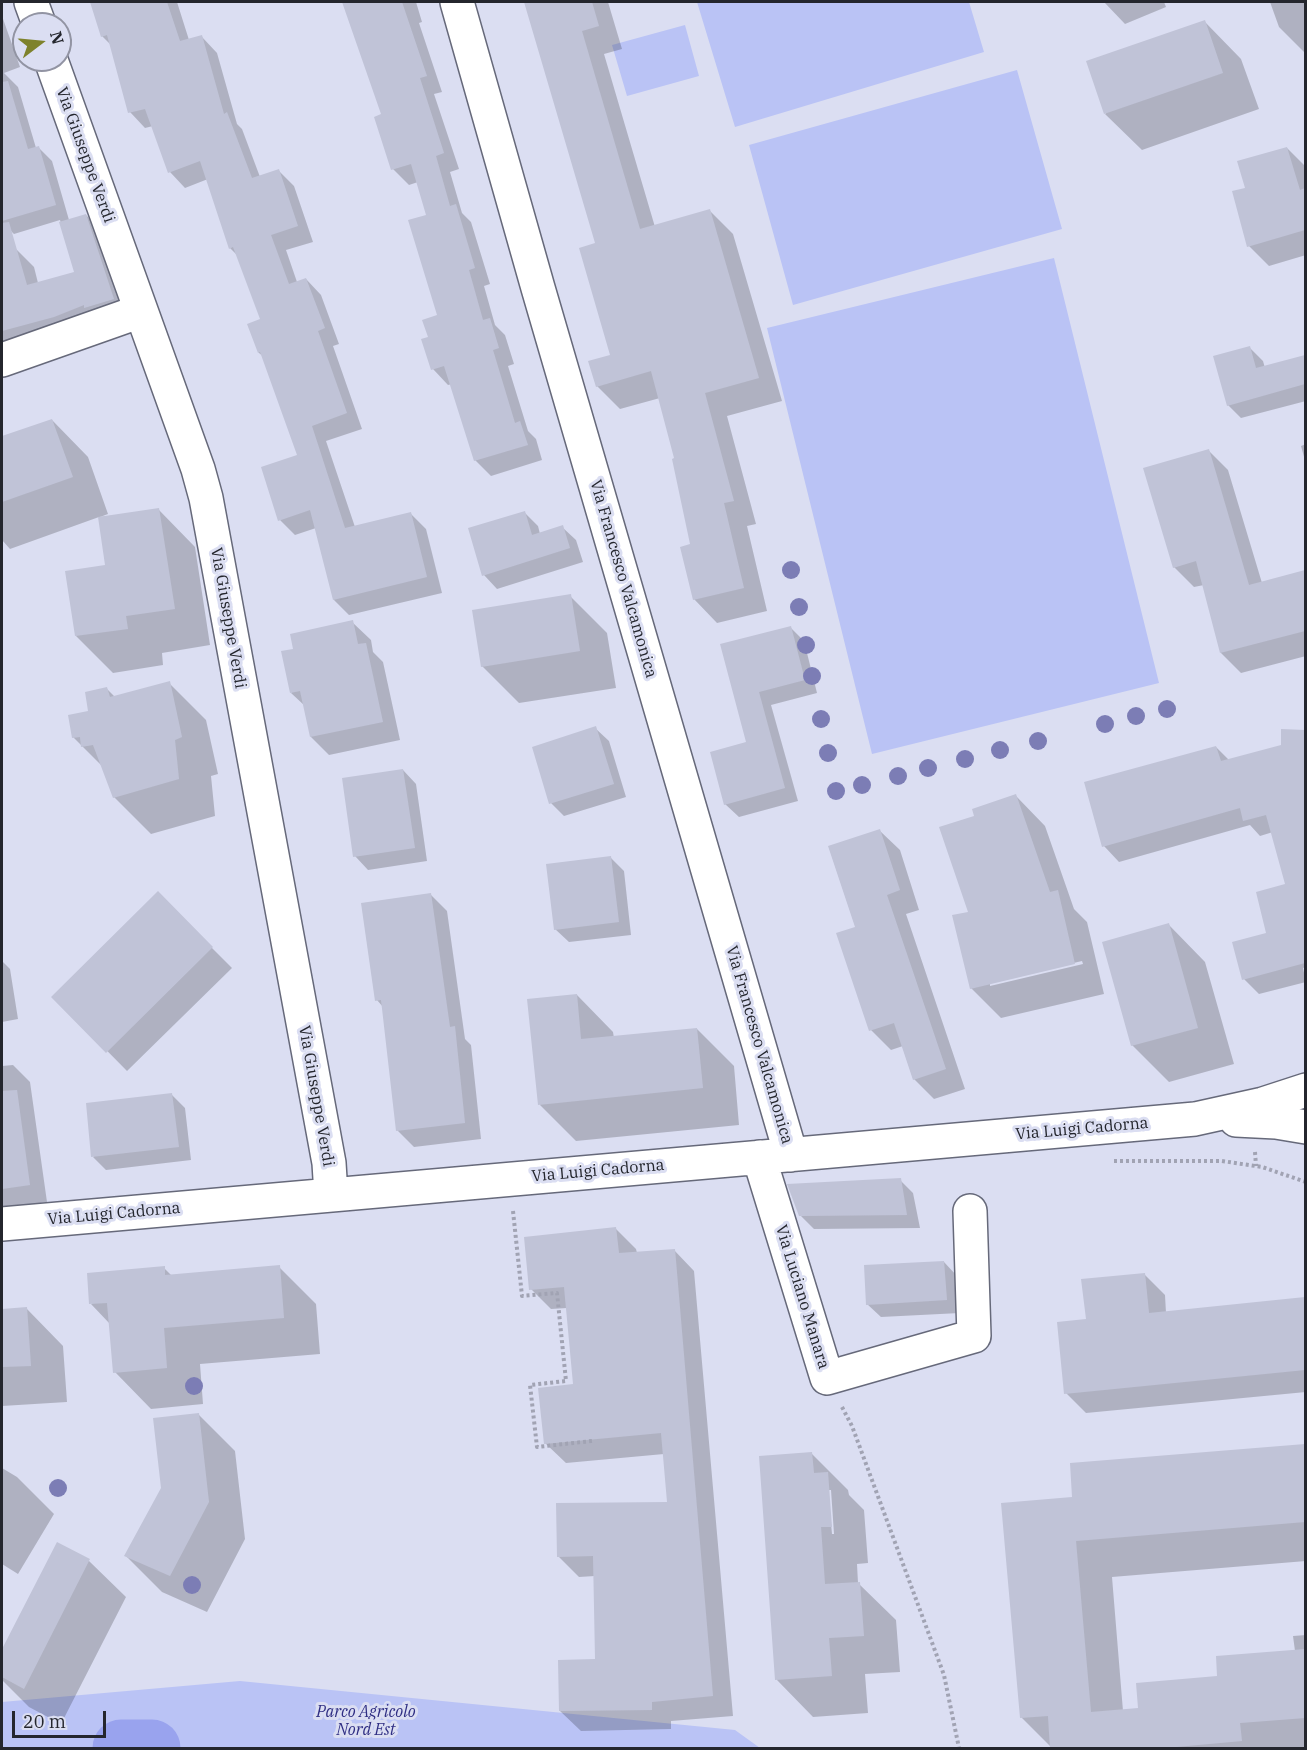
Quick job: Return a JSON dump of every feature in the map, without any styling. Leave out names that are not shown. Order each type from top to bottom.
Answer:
[{"type":"street","name":"Via Francesco Valcamonica","points":[[457,2],[791,1155]]},
{"type":"street","name":"Via Giuseppe Verdi","points":[[55,72],[198,469],[206,498],[329,1164],[331,1195]]},
{"type":"street","points":[[2,360],[141,311]]},
{"type":"street","name":"Via Luigi Cadorna","points":[[1195,1119],[1263,1104],[1305,1090]]},
{"type":"street","name":"Via Luigi Cadorna","points":[[2,1224],[1195,1119],[1275,1122],[1305,1127]]},
{"type":"street","name":"Via Luciano Manara","points":[[759,1157],[827,1378],[974,1336],[970,1211]]},
{"type":"path","points":[[1256,1166],[1305,1182]]},
{"type":"path","points":[[512,1204],[522,1296],[557,1293],[566,1381],[530,1385],[537,1447],[592,1442]]},
{"type":"path","points":[[827,1378],[852,1426],[944,1676],[958,1749]]},
{"type":"green space","points":[[697,2],[969,2],[984,52],[735,127]]},
{"type":"green space","points":[[685,25],[699,76],[627,96],[612,45]]},
{"type":"green space","points":[[1017,70],[1062,229],[793,305],[749,145]]},
{"type":"green space","points":[[1054,258],[1159,683],[872,754],[767,328]]},
{"type":"green space","name":"Parco Agricolo Nord Est","points":[[240,1681],[735,1730],[760,1748],[2,1748],[2,1702]]},
{"type":"building","points":[[90,2],[167,2],[180,41],[202,35],[224,114],[227,112],[252,178],[279,169],[298,226],[271,235],[289,284],[306,278],[325,328],[318,331],[347,413],[312,426],[345,528],[411,512],[427,577],[333,600],[310,510],[278,521],[261,467],[297,455],[260,352],[258,353],[247,324],[260,319],[233,247],[229,249],[200,161],[168,173],[145,109],[128,113],[107,35],[101,37]]},
{"type":"building","points":[[342,2],[402,2],[427,76],[420,78],[444,153],[436,156],[450,206],[456,204],[475,268],[469,270],[483,320],[490,318],[499,348],[493,350],[515,423],[520,421],[528,445],[474,461],[444,366],[431,370],[421,339],[428,337],[422,320],[437,315],[408,220],[426,215],[411,164],[391,170],[374,117],[381,114]]},
{"type":"building","points":[[524,2],[592,2],[599,26],[582,31],[640,229],[710,209],[759,378],[705,393],[734,501],[724,503],[744,588],[693,600],[680,547],[690,544],[672,459],[674,458],[651,371],[596,387],[588,361],[610,355],[579,248],[595,243]]},
{"type":"building","points":[[1205,20],[1223,73],[1104,114],[1086,61]]},
{"type":"building","points":[[8,81],[28,149],[39,146],[56,205],[2,221],[2,82]]},
{"type":"building","points":[[1287,147],[1300,190],[1305,188],[1305,230],[1247,247],[1232,191],[1245,188],[1237,161]]},
{"type":"building","points":[[86,214],[114,299],[84,308],[84,305],[54,317],[2,331],[2,223],[9,222],[27,285],[74,272],[59,222]]},
{"type":"building","points":[[1250,346],[1256,368],[1305,355],[1305,384],[1227,406],[1213,356]]},
{"type":"building","points":[[52,419],[73,477],[2,502],[2,436]]},
{"type":"building","points":[[1209,449],[1249,585],[1305,570],[1305,631],[1220,653],[1196,561],[1173,568],[1143,468]]},
{"type":"building","points":[[159,508],[175,609],[126,616],[128,629],[75,636],[65,571],[105,565],[98,517]]},
{"type":"building","points":[[525,511],[532,535],[563,525],[570,548],[482,576],[468,528]]},
{"type":"building","points":[[571,594],[580,651],[481,667],[472,610]]},
{"type":"building","points":[[353,620],[358,644],[366,643],[383,722],[310,737],[300,691],[290,693],[281,651],[293,649],[290,634]]},
{"type":"building","points":[[791,626],[805,680],[759,692],[785,788],[724,805],[710,752],[746,742],[720,644]]},
{"type":"building","points":[[170,681],[182,737],[175,740],[179,779],[113,798],[93,745],[81,747],[80,737],[72,738],[68,715],[88,711],[85,692],[107,687],[110,697]]},
{"type":"building","points":[[596,726],[614,784],[549,804],[532,747]]},
{"type":"building","points":[[1281,729],[1305,730],[1305,963],[1242,980],[1232,942],[1266,933],[1256,892],[1285,884],[1266,815],[1243,821],[1240,808],[1102,847],[1084,782],[1216,746],[1221,761],[1281,745]]},
{"type":"building","points":[[403,769],[415,848],[353,857],[342,778]]},
{"type":"building","points":[[1016,794],[1050,892],[1058,890],[1075,964],[970,989],[952,915],[968,912],[939,827],[974,816],[972,809]]},
{"type":"building","points":[[880,829],[900,890],[887,895],[946,1069],[913,1080],[894,1023],[869,1031],[836,933],[855,927],[828,846]]},
{"type":"building","points":[[611,856],[619,922],[554,930],[546,864]]},
{"type":"building","points":[[158,891],[213,947],[106,1053],[51,997]]},
{"type":"building","points":[[431,893],[450,1027],[455,1026],[465,1123],[396,1131],[381,1000],[375,1001],[361,903]]},
{"type":"building","points":[[1169,923],[1198,1028],[1131,1046],[1102,942]]},
{"type":"building","points":[[577,994],[581,1039],[697,1028],[703,1088],[538,1105],[527,999]]},
{"type":"building","points":[[17,1090],[30,1185],[2,1189],[2,1091]]},
{"type":"building","points":[[172,1093],[179,1147],[91,1157],[86,1103]]},
{"type":"building","points":[[901,1178],[907,1215],[799,1216],[787,1184]]},
{"type":"building","points":[[616,1227],[619,1253],[675,1249],[713,1696],[652,1702],[652,1710],[559,1711],[558,1660],[595,1659],[593,1556],[557,1557],[556,1503],[667,1502],[661,1433],[544,1444],[538,1388],[573,1384],[564,1287],[529,1290],[524,1237]]},
{"type":"building","points":[[944,1261],[947,1300],[866,1305],[864,1265]]},
{"type":"building","points":[[280,1265],[284,1318],[164,1328],[167,1368],[113,1373],[107,1303],[89,1304],[87,1273],[165,1266],[165,1275]]},
{"type":"building","points":[[1145,1273],[1149,1313],[1305,1297],[1305,1370],[1064,1394],[1057,1322],[1086,1319],[1081,1279]]},
{"type":"building","points":[[27,1307],[31,1366],[2,1367],[2,1309]]},
{"type":"building","points":[[199,1413],[209,1502],[170,1576],[124,1556],[161,1488],[153,1418]]},
{"type":"building","points":[[1305,1444],[1305,1522],[1076,1541],[1091,1712],[1138,1708],[1136,1683],[1217,1676],[1216,1656],[1305,1649],[1305,1718],[1240,1723],[1242,1741],[1154,1749],[1050,1749],[1048,1716],[1020,1718],[1001,1503],[1072,1497],[1070,1463]]},
{"type":"building","points":[[812,1452],[814,1473],[828,1472],[832,1527],[821,1527],[825,1584],[860,1582],[864,1636],[829,1638],[832,1676],[775,1680],[759,1456]]},
{"type":"building","points":[[57,1542],[90,1559],[24,1689],[2,1677],[2,1649]]},
{"type":"waterway","points":[[121,1748],[152,1748]]}]
